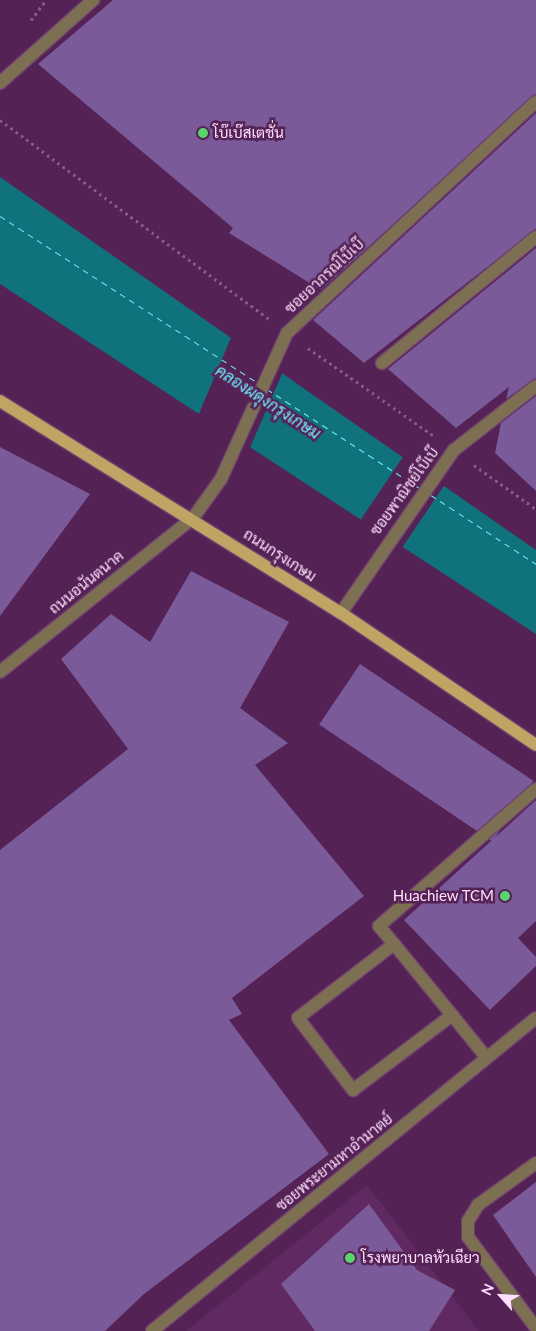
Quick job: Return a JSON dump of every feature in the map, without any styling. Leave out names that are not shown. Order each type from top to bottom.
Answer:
[{"type":"main road","name":"ถนนกรุงเกษม","points":[[0,401],[193,518],[341,613],[536,745]]},
{"type":"street","points":[[0,83],[93,0]]},
{"type":"street","name":"ซอยอาภรณ์โบ๊เบ๊","points":[[193,518],[221,478],[287,333],[536,102]]},
{"type":"street","points":[[382,362],[536,237]]},
{"type":"street","name":"ซอยพาณิชย์โบ๊เบ๊","points":[[341,613],[366,573],[454,450],[536,386]]},
{"type":"street","name":"ถนนอนันตนาค","points":[[0,672],[193,518]]},
{"type":"street","points":[[487,1058],[379,926],[536,788]]},
{"type":"street","points":[[394,944],[298,1018],[353,1090],[452,1015]]},
{"type":"street","name":"ซอยพระยามหาอำมาตย์","points":[[152,1331],[536,1018]]},
{"type":"street","points":[[536,1163],[478,1205],[468,1222],[468,1238],[536,1328]]},
{"type":"shaded area","name":"โรงพยาบาลหัวเฉียว","points":[[367,1185],[479,1331],[186,1331]]},
{"type":"water","name":"คลองผดุงกรุงเกษม","points":[[0,177],[536,550],[536,634],[0,284]]},
{"type":"pier","points":[[233,333],[284,369],[249,450],[198,416]]},
{"type":"pier","points":[[403,457],[444,485],[401,550],[359,522]]},
{"type":"building","points":[[113,0],[536,0],[536,94],[321,290],[229,233],[233,228],[38,64]]},
{"type":"building","points":[[536,113],[536,229],[364,363],[313,320]]},
{"type":"building","points":[[536,248],[536,378],[506,399],[509,387],[456,428],[388,369]]},
{"type":"building","points":[[536,396],[536,491],[495,453],[501,423]]},
{"type":"building","points":[[0,447],[90,494],[0,616]]},
{"type":"building","points":[[191,571],[289,622],[240,708],[288,743],[255,765],[364,896],[232,998],[242,1014],[229,1020],[329,1154],[144,1294],[105,1331],[0,1331],[0,850],[128,749],[61,659],[111,614],[150,642]]},
{"type":"building","points":[[360,664],[533,781],[492,841],[319,725]]},
{"type":"building","points":[[536,800],[536,921],[518,938],[536,957],[536,966],[490,1010],[404,920]]},
{"type":"building","points":[[536,1182],[536,1277],[493,1215]]},
{"type":"building","points":[[369,1204],[417,1270],[455,1290],[429,1331],[315,1331],[281,1284]]},
{"type":"ferry route","points":[[0,216],[258,383]]},
{"type":"ferry route","points":[[267,389],[421,489]]},
{"type":"ferry route","points":[[431,495],[536,564]]},
{"type":"place","name":"โบ๊เบ๊สเตชั่น","points":[[203,133]]},
{"type":"place","name":"Huachiew TCM","points":[[505,896]]},
{"type":"place","name":"โรงพยาบาลหัวเฉียว","points":[[350,1258]]}]
